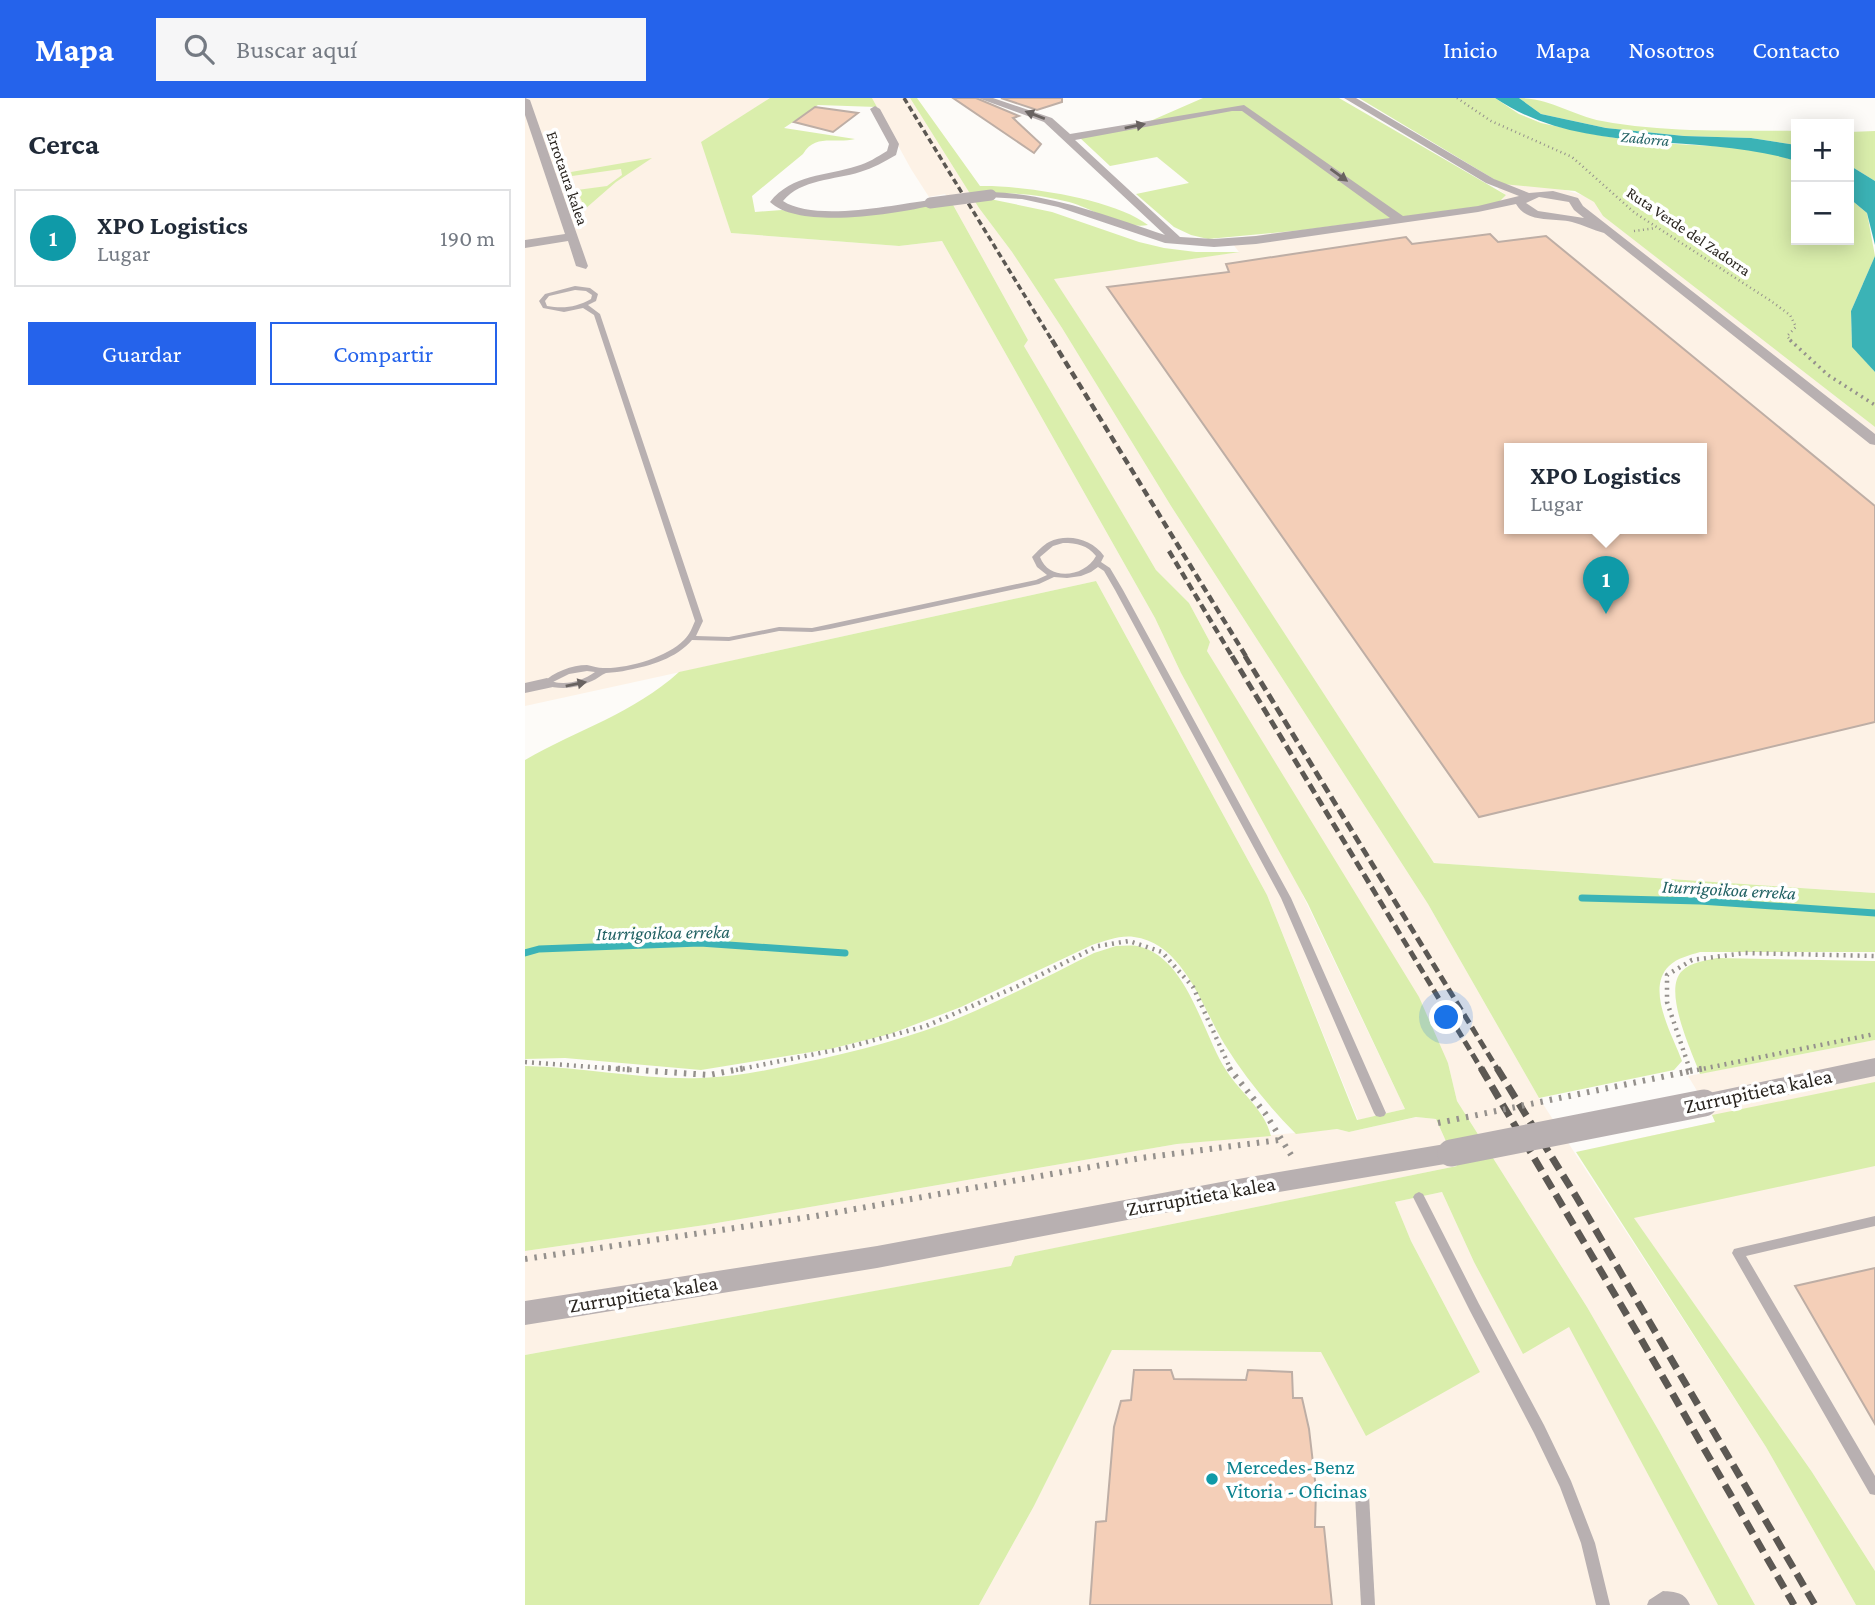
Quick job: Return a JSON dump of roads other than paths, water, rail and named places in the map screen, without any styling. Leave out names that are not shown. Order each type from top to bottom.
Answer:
[{"type":"street","points":[[1349,98],[1490,181],[1525,197]]},
{"type":"street","points":[[989,99],[1048,120],[1177,241]]},
{"type":"street","name":"Errotaura kalea","points":[[525,100],[582,266]]},
{"type":"street","points":[[1067,138],[1244,108],[1401,220]]},
{"type":"street","points":[[875,109],[894,144],[892,153],[866,167],[801,184],[785,192],[776,202],[786,209],[835,213],[991,195],[1022,197],[1061,204],[1136,232],[1177,241],[1231,242],[1478,209],[1525,197],[1557,194],[1574,200],[1579,208],[1875,441]]},
{"type":"street","points":[[1525,197],[1520,205],[1528,212]]},
{"type":"street","points":[[1555,216],[1571,214],[1579,208]]},
{"type":"street","points":[[1478,209],[1571,218],[1608,231]]},
{"type":"street","points":[[525,234],[570,233]]},
{"type":"street","points":[[525,244],[570,233]]},
{"type":"street","points":[[525,688],[548,683]]},
{"type":"street","name":"Zurrupitieta kalea","points":[[525,1312],[877,1257],[1232,1190],[1451,1153],[1875,1068]]},
{"type":"lane","points":[[548,683],[557,687],[590,681],[602,671],[664,657],[692,638],[697,629],[697,613],[597,314],[585,306],[555,310],[545,307],[542,301],[547,295],[559,290],[588,289],[595,294],[594,300],[585,306]]},
{"type":"lane","points":[[1076,541],[1096,549],[1100,556],[1098,563],[1080,574],[1054,574],[1043,570],[1037,564],[1036,557],[1050,544],[1076,541]]},
{"type":"lane","points":[[1098,563],[1107,570],[1119,590],[1261,848],[1311,954],[1380,1113]]},
{"type":"lane","points":[[692,638],[729,639],[779,629],[831,628],[1039,582],[1054,574]]},
{"type":"lane","points":[[1419,1197],[1552,1454],[1580,1514],[1598,1575],[1603,1605]]},
{"type":"lane","points":[[1875,1221],[1738,1253],[1875,1489]]},
{"type":"lane","points":[[1362,1495],[1368,1605]]},
{"type":"lane","points":[[1654,1605],[1663,1598],[1677,1599],[1683,1605]]},
{"type":"water","name":"Zadorra","points":[[1495,98],[1519,98],[1541,114],[1606,128],[1684,136],[1751,138],[1791,144],[1791,160],[1720,147],[1604,136],[1566,129],[1529,117]]},
{"type":"water","points":[[1854,168],[1875,181],[1875,245],[1867,213],[1854,202]]},
{"type":"water","points":[[1875,256],[1875,372],[1852,347],[1851,311]]},
{"type":"waterway","name":"Iturrigoikoa erreka","points":[[1582,898],[1700,901],[1875,913]]},
{"type":"waterway","name":"Iturrigoikoa erreka","points":[[525,953],[539,949],[700,943],[845,953]]},
{"type":"railway","points":[[904,98],[1053,342]]},
{"type":"railway","points":[[1052,340],[1247,658]]},
{"type":"railway","points":[[1169,551],[1233,658]]},
{"type":"railway","points":[[1232,656],[1482,1070]]},
{"type":"railway","points":[[1245,656],[1498,1070]]},
{"type":"railway","points":[[1481,1068],[1794,1605]]},
{"type":"railway","points":[[1497,1068],[1577,1198],[1815,1605]]},
{"type":"place","name":"XPO Logistics","points":[[1606,614]]},
{"type":"place","name":"Mercedes-Benz Vitoria - Oficinas","points":[[1212,1479]]}]
